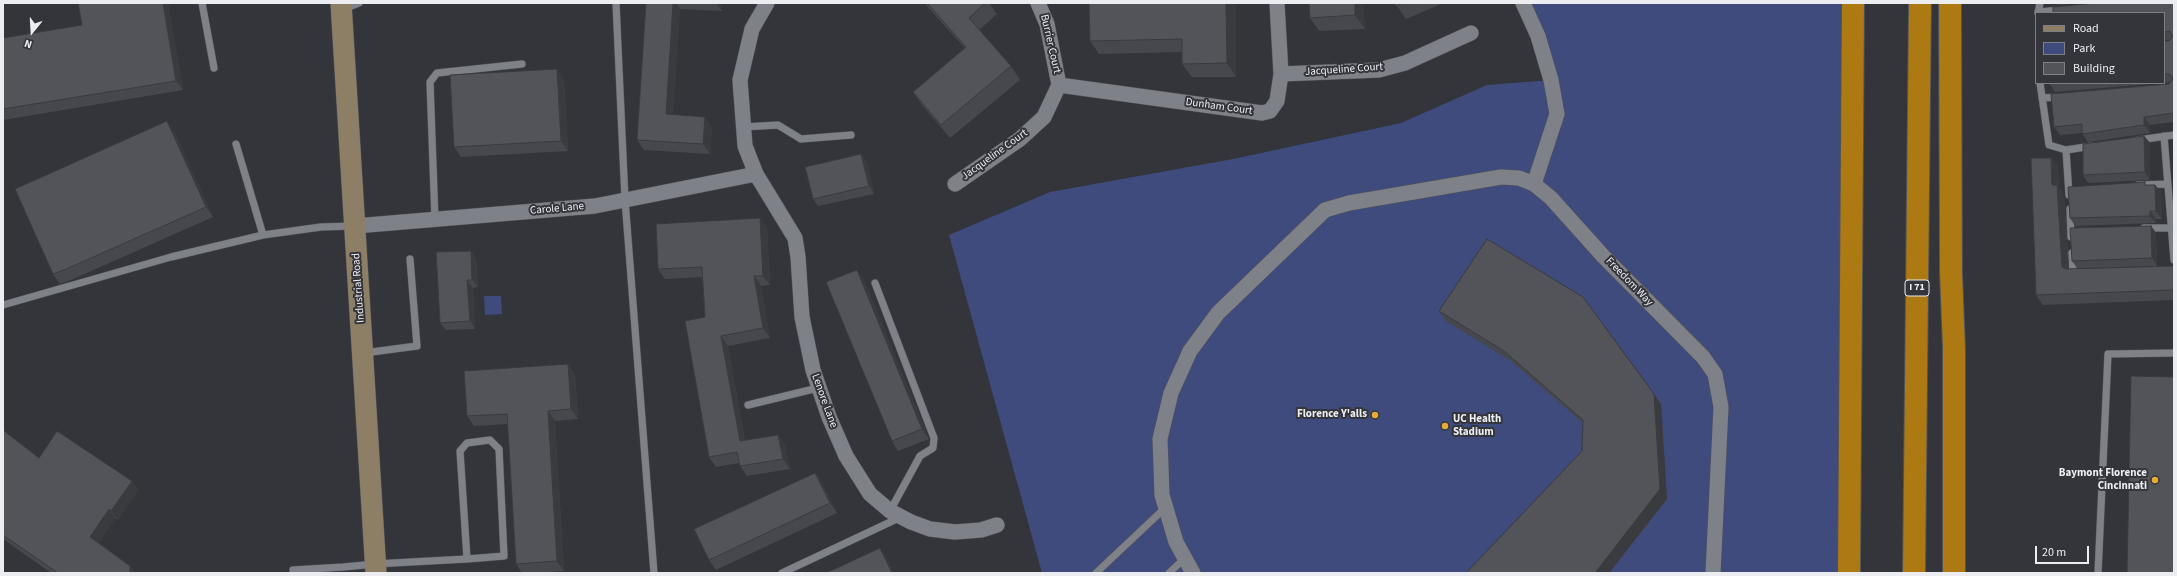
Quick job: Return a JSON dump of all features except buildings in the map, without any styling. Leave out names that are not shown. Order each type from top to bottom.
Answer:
[{"type":"highway","points":[[1849,573],[1853,3]]},
{"type":"highway","name":"I 71","points":[[1914,573],[1920,3]]},
{"type":"highway","points":[[1950,3],[1954,573]]},
{"type":"highway","points":[[1837,573],[1850,513]]},
{"type":"highway","points":[[1955,550],[1958,573]]},
{"type":"main road","name":"Industrial Road","points":[[347,5],[355,226],[364,353],[376,569]]},
{"type":"street","points":[[756,174],[745,146],[740,80],[752,29],[767,3]]},
{"type":"street","name":"Burrier Court","points":[[1038,3],[1047,24],[1059,85]]},
{"type":"street","name":"Dunham Court","points":[[1059,85],[1262,113],[1270,111],[1277,101],[1281,74],[1277,3]]},
{"type":"street","points":[[1193,573],[1176,542],[1165,508],[1162,495],[1160,439],[1171,393],[1190,351],[1218,313],[1325,210],[1349,203],[1501,177],[1519,178],[1534,184],[1557,114],[1551,80],[1538,36],[1523,3]]},
{"type":"street","name":"Jacqueline Court","points":[[1281,74],[1379,70],[1405,63],[1471,33]]},
{"type":"street","name":"Jacqueline Court","points":[[955,184],[1020,139],[1044,117],[1059,85]]},
{"type":"street","name":"Carole Lane","points":[[355,226],[595,206],[756,174]]},
{"type":"street","name":"Lenore Lane","points":[[756,174],[795,238],[798,256],[802,317],[818,388],[846,456],[870,494],[895,514],[930,529],[955,532],[981,530],[997,525]]},
{"type":"street","name":"Freedom Way","points":[[1534,184],[1551,198],[1603,256],[1703,357],[1714,374],[1722,407],[1713,573]]},
{"type":"lane","points":[[202,3],[214,68]]},
{"type":"lane","points":[[616,3],[625,200],[654,573]]},
{"type":"lane","points":[[2040,3],[2038,12],[2069,9]]},
{"type":"lane","points":[[435,220],[430,82],[437,74],[522,64]]},
{"type":"lane","points":[[2040,84],[2049,145],[2066,150],[2096,145]]},
{"type":"lane","points":[[2042,98],[2065,96]]},
{"type":"lane","points":[[744,128],[778,125],[801,139],[851,135]]},
{"type":"lane","points":[[2127,141],[2174,135]]},
{"type":"lane","points":[[2164,136],[2174,260]]},
{"type":"lane","points":[[236,144],[263,235]]},
{"type":"lane","points":[[2066,150],[2072,188],[2075,231],[2073,274],[2089,273]]},
{"type":"lane","points":[[2130,186],[2168,184]]},
{"type":"lane","points":[[3,305],[171,258],[263,235],[322,227],[355,226]]},
{"type":"lane","points":[[2133,229],[2172,228]]},
{"type":"lane","points":[[364,353],[417,346],[410,259]]},
{"type":"lane","points":[[782,573],[895,514],[920,456],[933,448],[934,438],[875,283]]},
{"type":"lane","points":[[2098,573],[2108,354],[2174,353]]},
{"type":"lane","points":[[748,405],[818,388]]},
{"type":"lane","points":[[293,570],[376,569],[504,556],[499,449],[490,440],[467,443],[460,451],[468,559]]},
{"type":"lane","points":[[1096,573],[1165,508]]},
{"type":"lane","points":[[1169,573],[1185,558]]},
{"type":"green space","name":"UC Health Stadium","points":[[1523,3],[1853,3],[1850,513],[1837,573],[1042,573],[949,235],[1050,192],[1233,159],[1401,123],[1487,85],[1551,80]]},
{"type":"green space","points":[[484,296],[501,296],[502,314],[485,315]]},
{"type":"place","name":"Florence Y'alls","points":[[1375,415]]},
{"type":"place","name":"UC Health Stadium","points":[[1445,426]]},
{"type":"place","name":"Baymont Florence Cincinnati","points":[[2155,480]]}]
